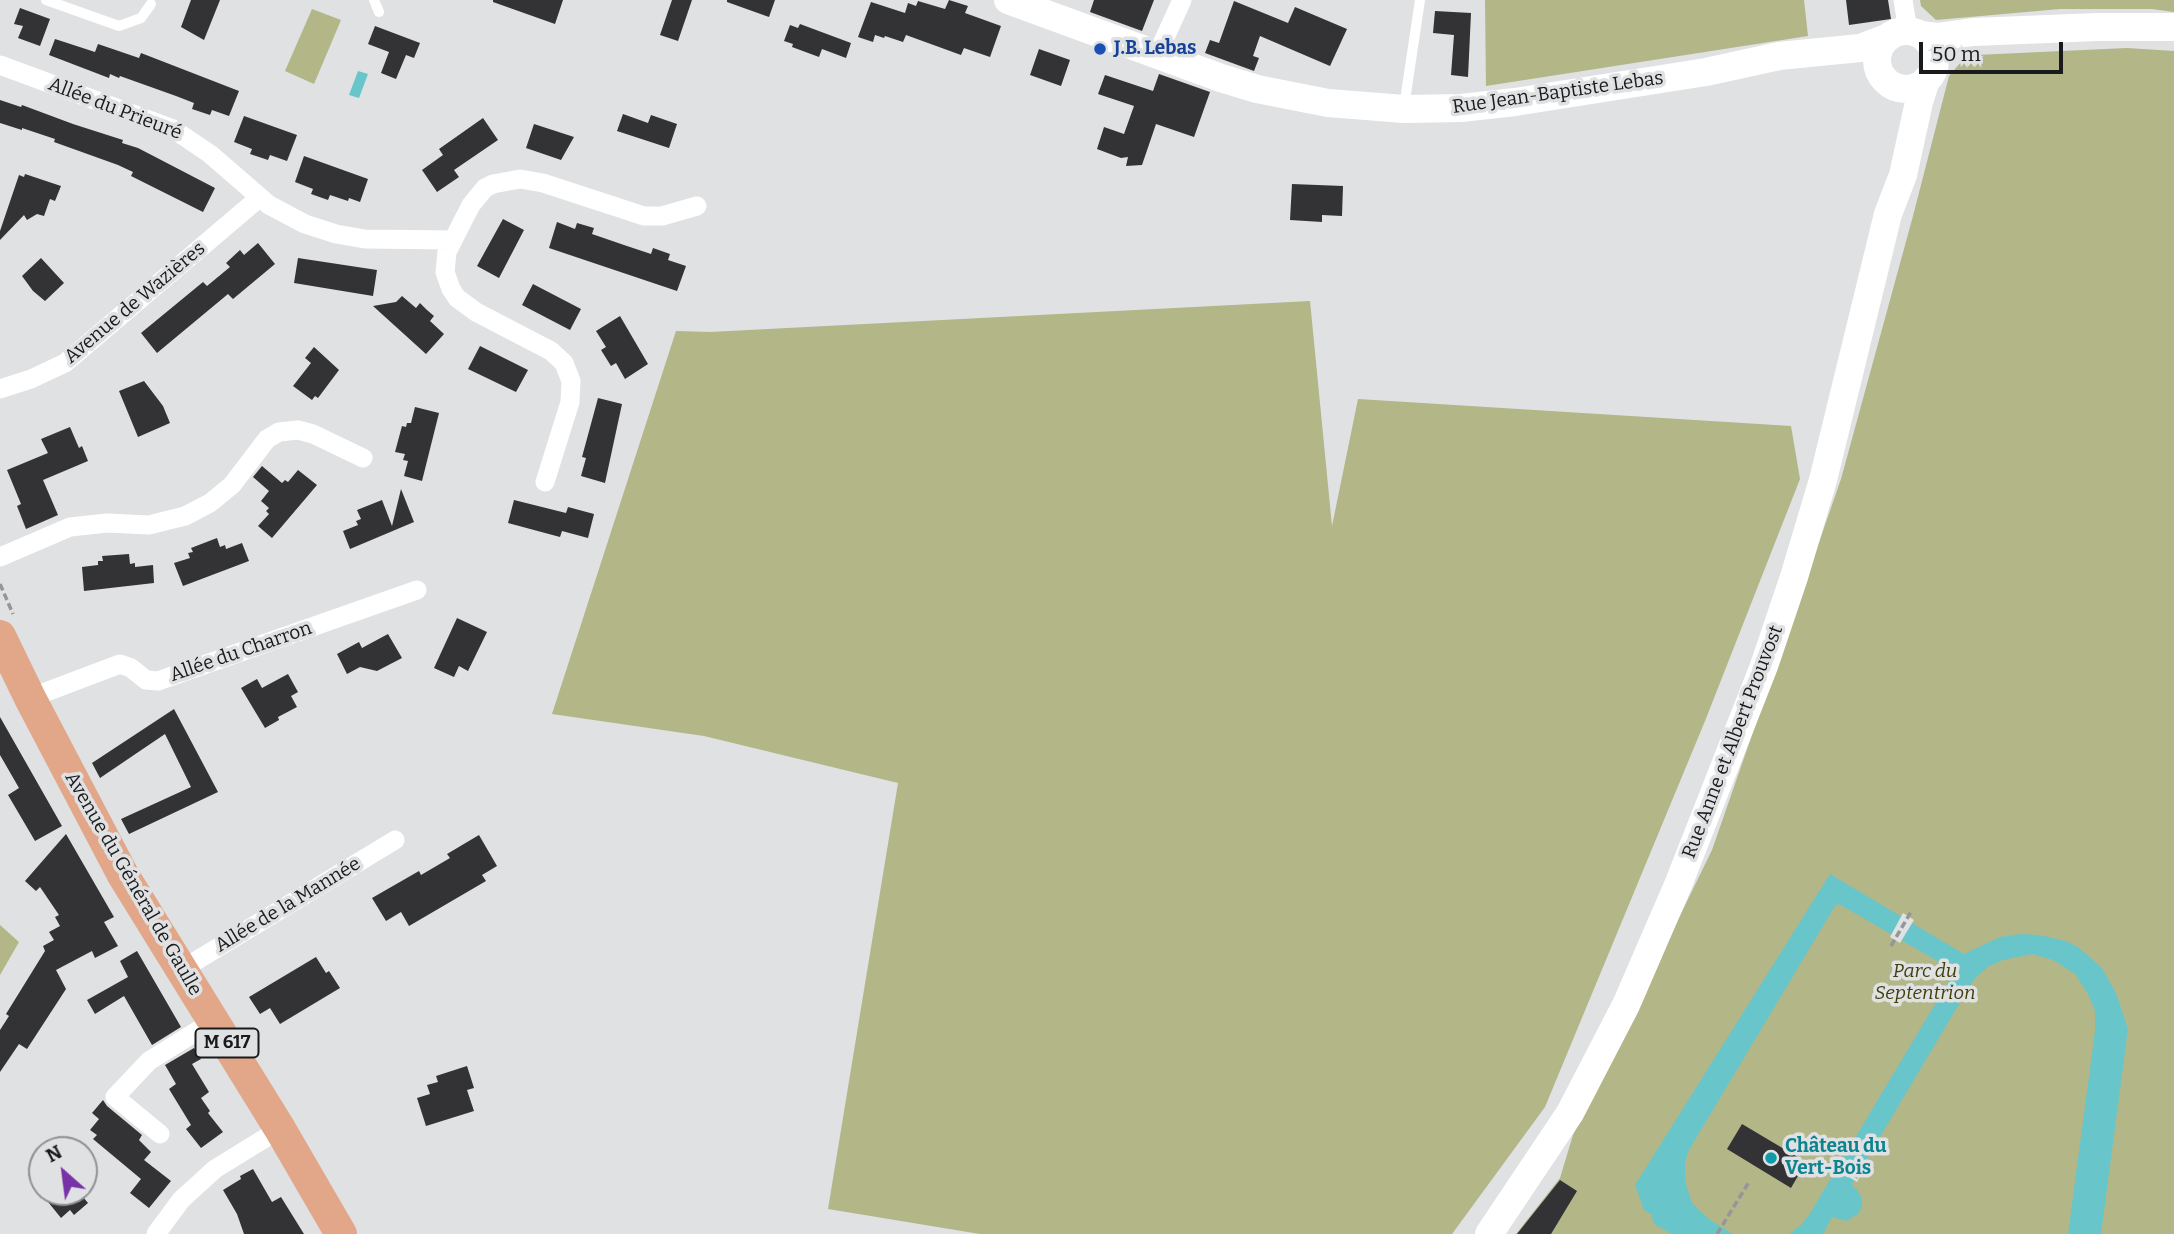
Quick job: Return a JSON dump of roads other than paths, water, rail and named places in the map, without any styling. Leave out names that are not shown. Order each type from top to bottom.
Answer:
[{"type":"main road","name":"Rue Jean-Baptiste Lebas","points":[[1008,0],[1221,78],[1280,94],[1354,106],[1404,109],[1491,105],[1706,72],[1779,56],[1860,47],[1906,34],[1943,37],[1973,32],[2174,27]]},
{"type":"main road","name":"Rue Jean-Baptiste Lebas","points":[[1931,71],[1945,53],[1963,44],[2012,31]]},
{"type":"main road","points":[[1906,34],[1930,44],[1931,71],[1909,89],[1888,82],[1879,70],[1877,57],[1882,43],[1906,34]]},
{"type":"main road","name":"Rue Jean-Baptiste Lebas","points":[[1706,72],[1832,67],[1862,70],[1888,82]]},
{"type":"main road","name":"Rue Anne et Albert Prouvost","points":[[1489,1234],[1556,1136],[1597,1065],[1664,919],[1724,768],[1783,612],[1814,511],[1888,214],[1903,175],[1919,102],[1931,71]]},
{"type":"main road","name":"Rue Anne et Albert Prouvost","points":[[1888,82],[1897,115],[1888,214]]},
{"type":"main road","name":"Avenue du Général de Gaulle","points":[[0,636],[123,875],[280,1129],[341,1234]]},
{"type":"street","points":[[1157,55],[1182,0]]},
{"type":"street","points":[[1903,0],[1906,34]]},
{"type":"street","name":"Allée du Prieuré","points":[[0,65],[173,129],[211,153],[259,198],[292,218],[350,237],[379,241],[452,240]]},
{"type":"street","points":[[545,482],[570,402],[571,381],[564,363],[551,351],[476,312],[457,298],[451,289],[445,272],[447,252],[471,205],[485,188],[510,180],[543,183],[644,216],[662,216],[697,206]]},
{"type":"street","name":"Avenue de Wazières","points":[[0,389],[41,375],[65,363],[259,198]]},
{"type":"street","points":[[0,557],[70,527],[107,523],[149,525],[185,516],[210,503],[232,485],[267,439],[279,432],[306,432],[363,458]]},
{"type":"street","name":"Allée du Charron","points":[[30,698],[120,664],[146,680],[158,681],[416,590]]},
{"type":"street","name":"Allée de la Mannée","points":[[181,970],[395,840]]},
{"type":"street","points":[[160,1134],[116,1097],[149,1060],[213,1021]]},
{"type":"street","points":[[156,1234],[181,1200],[215,1169],[280,1129]]},
{"type":"lane","points":[[46,0],[119,26],[141,18],[151,4]]},
{"type":"lane","points":[[374,0],[379,12]]},
{"type":"lane","points":[[1404,109],[1420,0]]},
{"type":"water","points":[[358,71],[368,74],[359,98],[349,95]]},
{"type":"water","points":[[1830,874],[1964,954],[2000,937],[2039,935],[2066,941],[2078,947],[2102,968],[2116,993],[2128,1029],[2101,1234],[2068,1234],[2095,1031],[2095,1011],[2075,974],[2053,960],[2032,954],[1989,966],[1974,979],[1852,1184],[1862,1197],[1858,1214],[1846,1221],[1832,1217],[1823,1234],[1789,1234],[1809,1215],[1953,974],[1951,969],[1839,904],[1835,906],[1726,1088],[1689,1150],[1685,1162],[1685,1181],[1692,1203],[1710,1220],[1733,1234],[1672,1234],[1654,1224],[1651,1214],[1644,1210],[1635,1185]]},
{"type":"place","name":"J.B. Lebas","points":[[1100,49]]},
{"type":"place","name":"Château du Vert-Bois","points":[[1771,1158]]},
{"type":"park label","name":"Parc du Septentrion","points":[[1925,983]]}]
